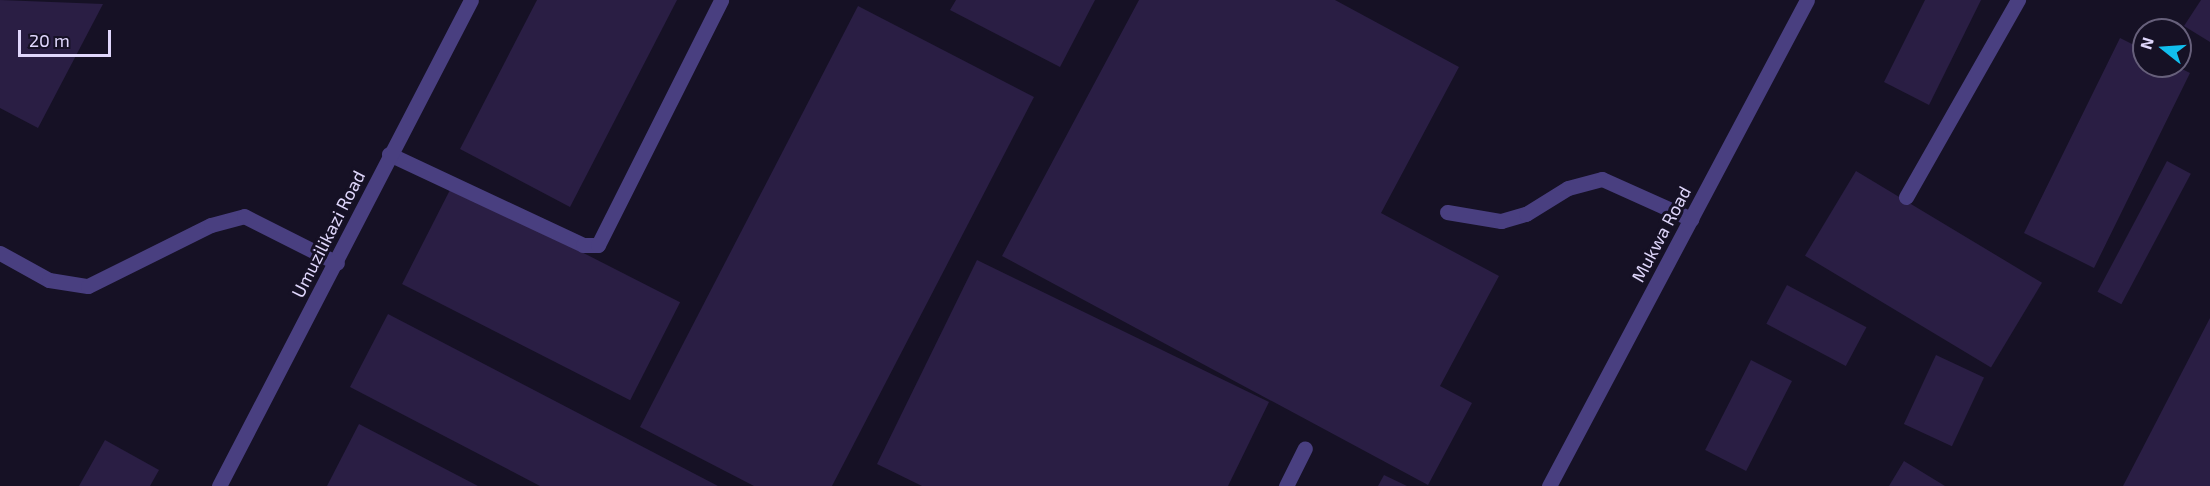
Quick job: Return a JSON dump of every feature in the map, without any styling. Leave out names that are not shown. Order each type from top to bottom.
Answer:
[{"type":"street","name":"Umuzilikazi Road","points":[[219,486],[337,263],[389,154],[471,0]]},
{"type":"street","points":[[389,154],[584,245],[598,245],[721,0]]},
{"type":"street","name":"Mukwa Road","points":[[1549,486],[1807,0]]},
{"type":"street","points":[[1906,197],[2018,0]]},
{"type":"street","points":[[1447,212],[1501,221],[1526,214],[1568,188],[1602,179],[1691,219]]},
{"type":"street","points":[[0,253],[49,280],[88,286],[211,225],[244,216],[337,263]]},
{"type":"street","points":[[1286,486],[1305,448]]},
{"type":"building","points":[[0,0],[103,4],[38,128],[0,108]]},
{"type":"building","points":[[537,0],[677,0],[570,207],[460,149]]},
{"type":"building","points":[[956,0],[1095,0],[1060,67],[950,10]]},
{"type":"building","points":[[1139,0],[1335,0],[1459,67],[1381,213],[1499,276],[1440,386],[1472,403],[1428,485],[1002,256]]},
{"type":"building","points":[[1925,0],[1981,0],[1929,105],[1884,82]]},
{"type":"building","points":[[2201,0],[2210,0],[2210,42],[2192,31],[2192,18],[2189,18]]},
{"type":"building","points":[[858,6],[1034,97],[832,486],[754,486],[640,427]]},
{"type":"building","points":[[2120,38],[2132,44],[2132,78],[2188,78],[2094,268],[2024,233]]},
{"type":"building","points":[[2167,161],[2191,174],[2121,304],[2098,292]]},
{"type":"building","points":[[1856,171],[2042,283],[1991,368],[1805,256]]},
{"type":"building","points":[[452,186],[680,302],[630,400],[402,284]]},
{"type":"building","points":[[977,260],[1269,402],[1228,486],[922,486],[877,464]]},
{"type":"building","points":[[1787,285],[1866,327],[1846,366],[1766,324]]},
{"type":"building","points":[[388,314],[718,486],[540,486],[350,387]]},
{"type":"building","points":[[2210,318],[2210,486],[2123,486]]},
{"type":"building","points":[[1936,355],[1984,377],[1952,446],[1904,424]]},
{"type":"building","points":[[1751,360],[1792,381],[1746,471],[1705,450]]},
{"type":"building","points":[[359,424],[478,486],[327,486]]},
{"type":"building","points":[[105,440],[159,470],[150,486],[79,486]]},
{"type":"building","points":[[1904,461],[1945,486],[1889,486]]},
{"type":"building","points":[[1384,475],[1407,486],[1378,486]]}]
